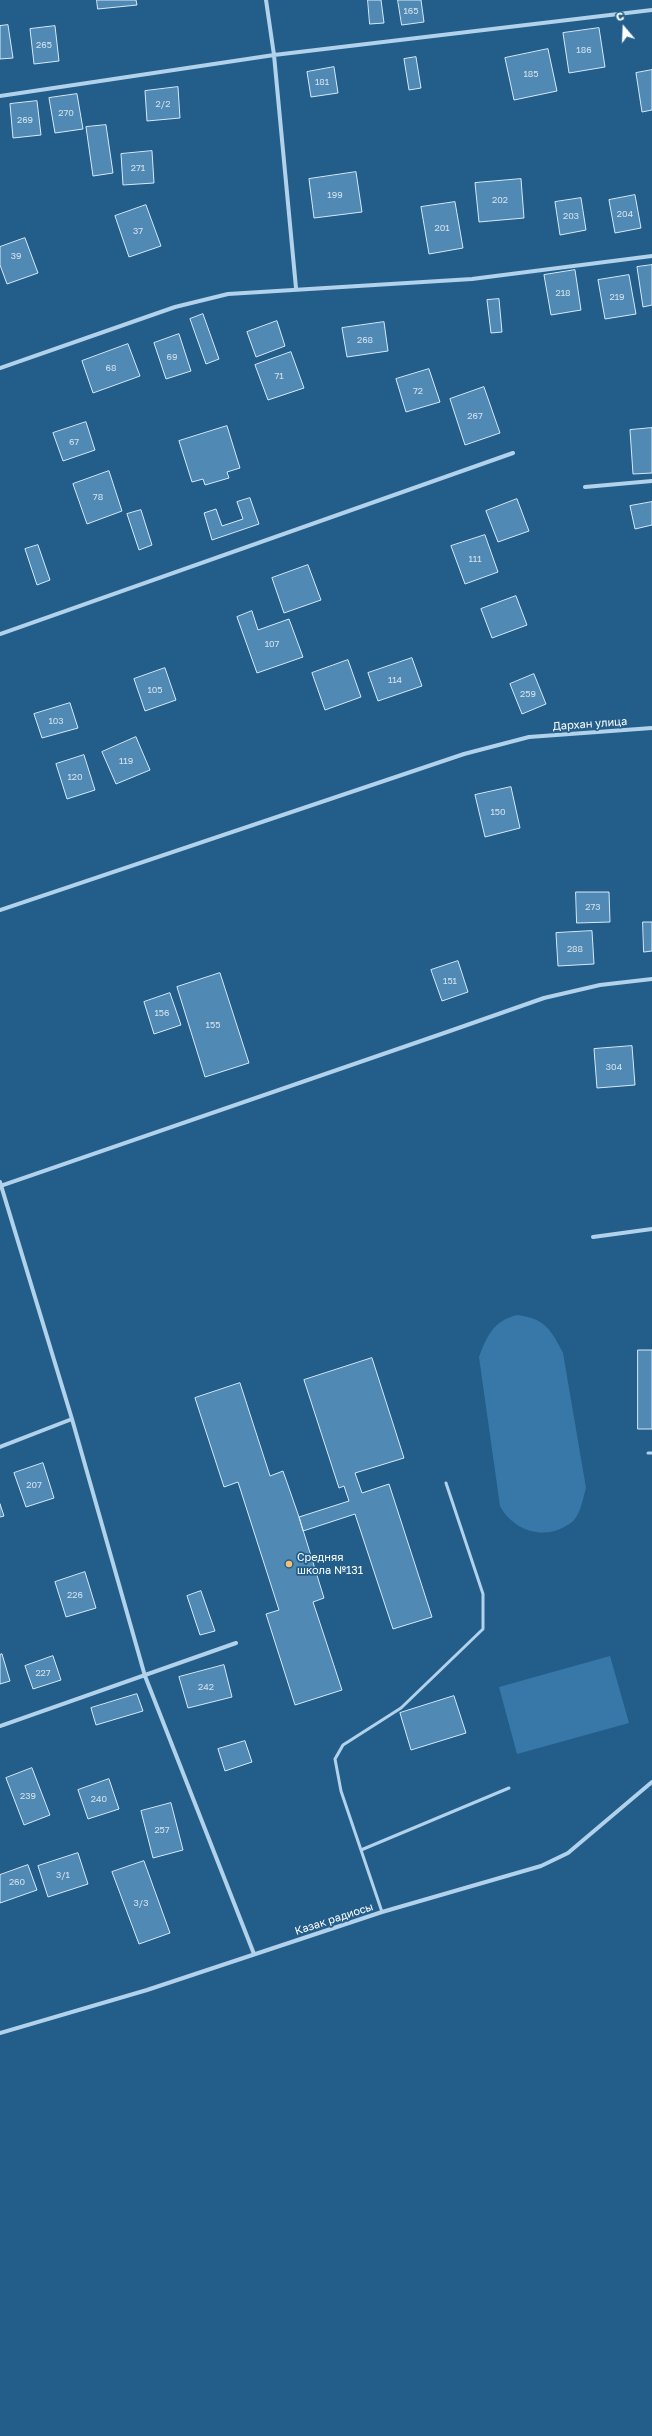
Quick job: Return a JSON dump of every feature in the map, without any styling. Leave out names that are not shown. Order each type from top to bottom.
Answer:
[{"type":"street","points":[[266,0],[274,55],[296,288]]},
{"type":"street","points":[[0,96],[274,55],[652,10]]},
{"type":"street","points":[[0,368],[175,307],[228,294],[296,288],[472,279],[652,256]]},
{"type":"street","points":[[0,634],[513,453]]},
{"type":"street","points":[[585,488],[652,481]]},
{"type":"street","name":"Дархан улица","points":[[0,910],[464,754],[529,738],[652,728]]},
{"type":"street","points":[[254,1954],[145,1676],[72,1419],[0,1185],[447,1032],[519,1005],[600,985],[652,979]]},
{"type":"street","points":[[593,1237],[652,1229]]},
{"type":"street","points":[[0,1447],[72,1419]]},
{"type":"street","points":[[0,1726],[236,1643]]},
{"type":"street","name":"Казак радиосы","points":[[0,2033],[147,1990],[382,1912],[541,1866],[568,1853],[652,1782]]},
{"type":"lane","points":[[648,1454],[652,1453]]},
{"type":"lane","points":[[382,1912],[341,1791],[335,1759],[343,1745],[401,1708],[483,1629],[483,1594],[446,1483]]},
{"type":"lane","points":[[361,1850],[510,1788]]},
{"type":"shaded area","points":[[517,1315],[534,1319],[546,1326],[563,1353],[586,1488],[576,1517],[571,1523],[555,1531],[537,1532],[519,1526],[505,1514],[500,1506],[479,1357],[492,1330],[502,1321]]},
{"type":"shaded area","points":[[610,1656],[629,1723],[517,1754],[499,1687]]},
{"type":"building","points":[[97,0],[136,0],[137,5],[98,9]]},
{"type":"building","points":[[368,0],[381,0],[384,23],[370,24]]},
{"type":"building","points":[[398,0],[421,0],[424,22],[402,25]]},
{"type":"building","points":[[8,25],[13,58],[0,59],[0,26]]},
{"type":"building","points":[[55,26],[59,61],[34,64],[30,29]]},
{"type":"building","points":[[599,28],[605,67],[569,73],[563,33]]},
{"type":"building","points":[[548,49],[557,91],[514,100],[505,58]]},
{"type":"building","points":[[416,57],[421,88],[409,90],[404,59]]},
{"type":"building","points":[[334,67],[338,93],[311,97],[307,72]]},
{"type":"building","points":[[652,70],[652,110],[642,112],[636,73]]},
{"type":"building","points":[[178,87],[180,118],[147,121],[145,91]]},
{"type":"building","points":[[77,94],[83,129],[55,133],[49,98]]},
{"type":"building","points":[[37,101],[41,135],[13,138],[10,104]]},
{"type":"building","points":[[106,125],[113,173],[93,176],[86,127]]},
{"type":"building","points":[[152,151],[154,183],[123,185],[121,154]]},
{"type":"building","points":[[356,172],[362,212],[314,218],[309,179]]},
{"type":"building","points":[[521,179],[524,218],[479,222],[475,183]]},
{"type":"building","points":[[635,195],[641,228],[615,233],[609,200]]},
{"type":"building","points":[[581,198],[586,230],[560,235],[555,202]]},
{"type":"building","points":[[455,202],[463,248],[429,254],[421,207]]},
{"type":"building","points":[[146,205],[161,246],[129,257],[115,216]]},
{"type":"building","points":[[25,238],[38,273],[7,284],[0,265],[0,247]]},
{"type":"building","points":[[652,265],[652,305],[643,307],[637,267]]},
{"type":"building","points":[[575,270],[581,310],[551,315],[544,275]]},
{"type":"building","points":[[629,275],[636,314],[605,319],[598,280]]},
{"type":"building","points":[[499,299],[502,332],[491,333],[487,300]]},
{"type":"building","points":[[203,314],[219,359],[206,364],[190,319]]},
{"type":"building","points":[[277,321],[285,346],[256,357],[247,332]]},
{"type":"building","points":[[384,322],[388,351],[347,357],[342,328]]},
{"type":"building","points":[[179,334],[191,371],[166,379],[154,343]]},
{"type":"building","points":[[128,344],[140,376],[93,393],[82,361]]},
{"type":"building","points":[[291,352],[304,388],[268,400],[255,365]]},
{"type":"building","points":[[429,369],[440,402],[406,412],[396,379]]},
{"type":"building","points":[[484,387],[500,433],[465,445],[450,399]]},
{"type":"building","points":[[86,422],[95,450],[63,461],[53,433]]},
{"type":"building","points":[[227,426],[240,468],[227,472],[229,478],[205,485],[203,479],[192,482],[179,441]]},
{"type":"building","points":[[652,428],[652,473],[633,474],[630,430]]},
{"type":"building","points":[[109,471],[122,511],[87,524],[73,484]]},
{"type":"building","points":[[250,498],[259,524],[212,540],[204,513],[216,509],[222,526],[243,519],[237,502]]},
{"type":"building","points":[[517,499],[529,531],[498,542],[486,511]]},
{"type":"building","points":[[652,502],[652,525],[635,529],[630,506]]},
{"type":"building","points":[[141,510],[152,545],[139,550],[127,514]]},
{"type":"building","points":[[485,535],[498,572],[465,584],[451,546]]},
{"type":"building","points":[[38,545],[50,580],[37,585],[25,549]]},
{"type":"building","points":[[308,565],[321,600],[284,613],[272,578]]},
{"type":"building","points":[[516,596],[527,625],[492,638],[481,609]]},
{"type":"building","points":[[252,611],[258,630],[289,619],[303,657],[257,673],[237,617]]},
{"type":"building","points":[[412,658],[422,686],[378,701],[368,673]]},
{"type":"building","points":[[348,660],[361,697],[325,710],[312,673]]},
{"type":"building","points":[[165,668],[176,700],[145,711],[134,679]]},
{"type":"building","points":[[534,674],[546,704],[522,714],[510,684]]},
{"type":"building","points":[[70,703],[78,728],[42,738],[34,714]]},
{"type":"building","points":[[136,737],[150,770],[116,784],[102,752]]},
{"type":"building","points":[[84,755],[95,790],[67,799],[56,764]]},
{"type":"building","points":[[511,787],[520,828],[485,837],[475,795]]},
{"type":"building","points":[[576,892],[609,892],[610,922],[577,923]]},
{"type":"building","points":[[643,922],[652,922],[652,951],[644,952]]},
{"type":"building","points":[[592,931],[594,964],[558,966],[556,933]]},
{"type":"building","points":[[458,961],[468,992],[442,1001],[431,970]]},
{"type":"building","points":[[220,973],[249,1063],[205,1077],[177,987]]},
{"type":"building","points":[[170,993],[181,1025],[154,1034],[144,1002]]},
{"type":"building","points":[[632,1046],[635,1085],[597,1088],[594,1049]]},
{"type":"building","points":[[638,1350],[652,1350],[652,1429],[638,1429]]},
{"type":"building","name":"Средняя школа №131","points":[[372,1358],[404,1458],[355,1473],[362,1493],[389,1484],[432,1617],[393,1629],[355,1514],[303,1531],[299,1517],[349,1501],[344,1486],[339,1488],[304,1380]]},
{"type":"building","name":"Средняя школа №131","points":[[240,1383],[270,1476],[283,1471],[299,1517],[324,1598],[313,1602],[342,1690],[295,1705],[266,1614],[279,1610],[238,1482],[224,1487],[195,1398]]},
{"type":"building","points":[[43,1463],[54,1498],[26,1507],[14,1473]]},
{"type":"building","points":[[0,1504],[4,1516],[0,1517]]},
{"type":"building","points":[[85,1572],[96,1608],[66,1617],[55,1582]]},
{"type":"building","points":[[201,1591],[215,1631],[200,1635],[187,1596]]},
{"type":"building","points":[[2,1654],[10,1681],[0,1684],[0,1655]]},
{"type":"building","points":[[53,1656],[61,1680],[33,1689],[25,1666]]},
{"type":"building","points":[[224,1665],[232,1697],[188,1708],[179,1677]]},
{"type":"building","points":[[137,1694],[143,1711],[96,1725],[91,1708]]},
{"type":"building","points":[[454,1696],[466,1733],[411,1750],[400,1713]]},
{"type":"building","points":[[245,1741],[252,1762],[225,1771],[218,1749]]},
{"type":"building","points":[[32,1768],[50,1815],[24,1825],[6,1778]]},
{"type":"building","points":[[109,1779],[119,1809],[88,1819],[78,1790]]},
{"type":"building","points":[[171,1803],[183,1850],[153,1858],[141,1811]]},
{"type":"building","points":[[78,1853],[88,1884],[48,1897],[38,1866]]},
{"type":"building","points":[[144,1861],[170,1933],[139,1944],[112,1872]]},
{"type":"building","points":[[28,1865],[37,1890],[0,1903],[0,1875]]},
{"type":"place","name":"Средняя школа №131","points":[[289,1564]]}]
